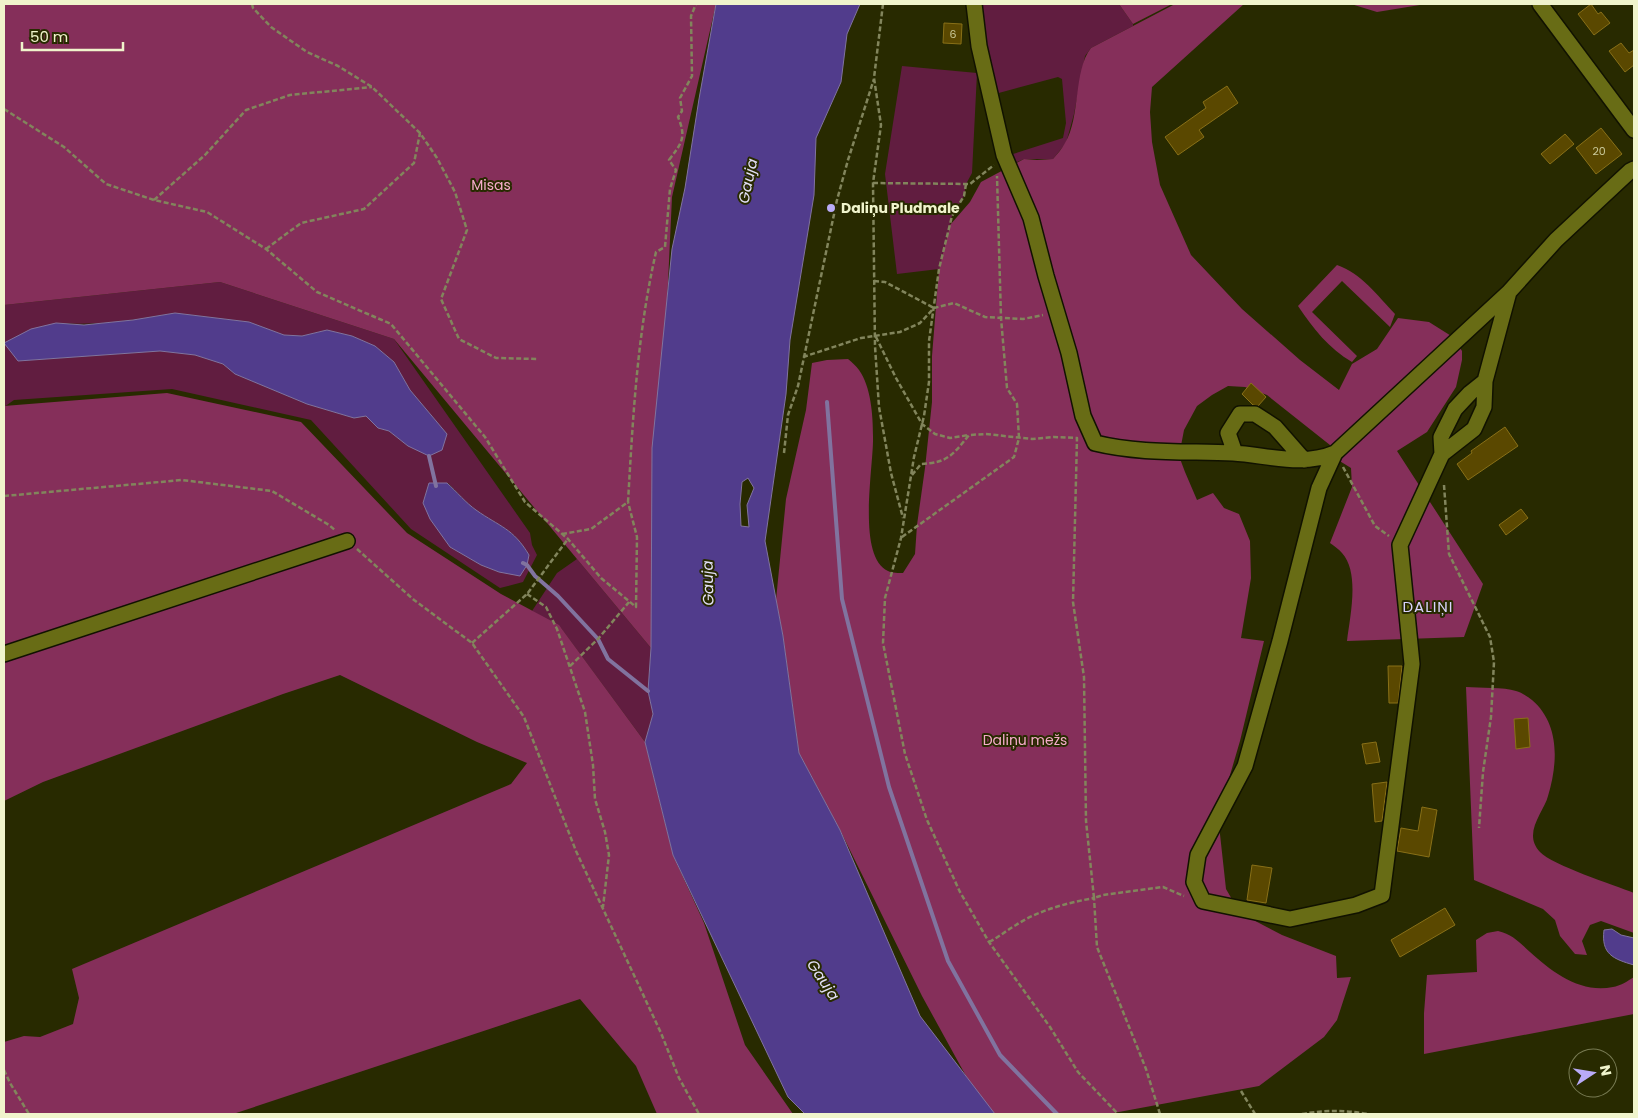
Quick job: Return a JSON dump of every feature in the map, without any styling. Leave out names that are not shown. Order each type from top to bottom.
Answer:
[{"type":"street","points":[[974,4],[979,46],[1004,155],[1031,218],[1069,353],[1083,416],[1095,442],[1118,448],[1235,453],[1278,459],[1304,460],[1325,457],[1335,453],[1509,292],[1556,240],[1634,168]]},
{"type":"street","points":[[1545,5],[1634,130]]},
{"type":"street","points":[[1335,453],[1319,488],[1280,641],[1245,766],[1198,855],[1194,882],[1203,901],[1290,919],[1356,905],[1382,895],[1412,664],[1400,545],[1442,454],[1474,429],[1484,407],[1485,381],[1509,292]]},
{"type":"street","points":[[1442,454],[1441,437],[1456,409],[1470,393],[1485,381]]},
{"type":"street","points":[[1235,453],[1228,433],[1240,414],[1255,414],[1275,427],[1304,460]]},
{"type":"street","points":[[4,654],[347,541]]},
{"type":"path","points":[[252,4],[253,8],[272,27],[307,52],[338,66],[372,87],[420,133],[438,158],[455,192],[467,230],[441,298],[459,339],[496,358],[538,359]]},
{"type":"path","points":[[4,109],[64,147],[106,184],[154,200],[207,212],[266,249],[317,292],[390,324],[486,437],[525,502],[568,539],[601,578],[636,607],[637,537],[628,502],[633,410],[646,298],[656,252],[665,247],[670,189],[676,170],[669,160],[682,142],[683,128],[678,117],[682,110],[680,98],[692,76],[691,16],[696,4]]},
{"type":"path","points":[[784,453],[788,415],[798,386],[837,200],[874,78],[883,4]]},
{"type":"path","points":[[874,78],[881,125],[873,183],[875,336],[880,407],[891,474],[904,521]]},
{"type":"path","points":[[154,200],[205,155],[246,110],[290,95],[372,87]]},
{"type":"path","points":[[266,249],[301,223],[364,209],[414,163],[420,133]]},
{"type":"path","points":[[873,183],[970,184],[989,170],[996,162],[1001,318],[1007,388],[1017,404],[1019,438],[1014,457],[901,538]]},
{"type":"path","points":[[966,184],[964,196],[952,216],[939,269],[929,341],[929,382],[914,457],[901,538],[885,598],[883,643],[905,754],[927,820],[956,883],[989,942],[1050,1027],[1078,1072],[1118,1114]]},
{"type":"path","points":[[874,281],[884,282],[934,308]]},
{"type":"path","points":[[803,357],[861,338],[900,332],[920,323],[934,308],[954,303],[985,317],[1023,319],[1056,312]]},
{"type":"path","points":[[875,336],[922,424],[935,434],[950,438],[986,434],[1019,438],[1077,438],[1073,602],[1084,676],[1086,822],[1097,947],[1146,1069],[1160,1114]]},
{"type":"path","points":[[912,475],[921,464],[935,463],[948,459],[969,435]]},
{"type":"path","points":[[1335,453],[1375,526],[1400,545]]},
{"type":"path","points":[[4,496],[182,480],[272,490],[329,525],[414,600],[472,643],[524,717],[576,851],[661,1033],[679,1078],[699,1114]]},
{"type":"path","points":[[1444,481],[1448,554],[1490,638],[1494,662],[1491,717],[1482,772],[1479,828]]},
{"type":"path","points":[[562,534],[591,529],[628,502]]},
{"type":"path","points":[[472,643],[527,594],[568,539]]},
{"type":"path","points":[[527,594],[546,607],[557,629],[585,712],[593,765],[595,799],[605,832],[609,855],[602,908]]},
{"type":"path","points":[[570,666],[598,639],[630,602]]},
{"type":"path","points":[[989,942],[1033,916],[1057,907],[1103,895],[1163,887],[1203,901]]},
{"type":"path","points":[[4,1070],[10,1084],[29,1114]]},
{"type":"path","points":[[1241,1091],[1254,1114],[1257,1114]]},
{"type":"path","points":[[1302,1114],[1350,1111],[1368,1114]]},
{"type":"shaded area","points":[[980,4],[1119,4],[1133,24],[1133,26],[1091,48],[1085,56],[1074,114],[1066,143],[1053,159],[1024,159],[1015,163],[1013,154],[1063,138],[1066,123],[1062,79],[1058,77],[995,94],[984,42]]},
{"type":"shaded area","points":[[902,66],[977,73],[972,173],[966,184],[964,196],[952,216],[939,269],[897,274],[885,174]]},
{"type":"shaded area","points":[[220,282],[394,339],[530,533],[532,545],[537,555],[523,582],[500,588],[411,529],[311,420],[172,389],[14,400],[4,407],[4,305]],"holes":[[[175,313],[249,322],[284,335],[302,336],[327,330],[352,336],[375,346],[394,362],[410,390],[447,434],[408,446],[389,431],[378,428],[366,416],[354,418],[307,404],[235,374],[223,364],[195,355],[160,351],[18,361],[56,323],[101,323]],[[429,483],[448,483],[472,507],[512,533],[529,555],[499,572],[481,565],[450,547],[423,503]]]},
{"type":"shaded area","points":[[577,559],[651,648],[648,691],[653,714],[645,742],[561,628],[532,611],[557,573]]},
{"type":"green space","name":"Misas","points":[[4,4],[716,4],[672,197],[651,648],[394,339],[220,282],[4,305]]},
{"type":"green space","points":[[1119,4],[1172,4],[1133,24]]},
{"type":"green space","name":"Daliņu mežs","points":[[1175,4],[1244,4],[1152,87],[1150,112],[1152,142],[1160,185],[1191,255],[1242,309],[1300,360],[1339,390],[1352,364],[1377,349],[1398,318],[1429,322],[1456,339],[1462,351],[1462,360],[1456,387],[1427,432],[1397,451],[1483,584],[1464,637],[1347,641],[1352,595],[1351,572],[1348,561],[1330,543],[1352,487],[1351,468],[1330,455],[1335,449],[1267,395],[1245,387],[1228,386],[1197,406],[1184,430],[1179,456],[1197,500],[1213,493],[1224,508],[1239,514],[1250,541],[1251,578],[1241,638],[1264,641],[1240,741],[1218,816],[1226,889],[1240,913],[1282,935],[1336,956],[1337,978],[1351,977],[1337,1020],[1324,1037],[1259,1086],[1108,1114],[992,1114],[966,1076],[922,996],[840,830],[799,753],[783,636],[776,600],[786,499],[806,410],[812,363],[848,359],[857,367],[863,377],[869,393],[872,410],[873,450],[869,530],[872,548],[878,562],[888,571],[903,573],[915,554],[932,402],[932,356],[939,269],[950,225],[970,202],[981,182],[1024,159],[1053,159],[1064,145],[1070,132],[1082,69],[1085,58],[1091,48]]},
{"type":"green space","points":[[1351,4],[1426,4],[1377,12]]},
{"type":"green space","points":[[1337,265],[1361,279],[1395,314],[1390,327],[1342,281],[1312,312],[1357,356],[1352,362],[1336,351],[1322,337],[1298,306]]},
{"type":"green space","points":[[167,393],[301,422],[407,533],[501,594],[559,625],[645,742],[673,855],[704,923],[745,1045],[793,1114],[657,1114],[636,1066],[580,999],[233,1114],[4,1114],[4,1042],[24,1036],[40,1037],[73,1024],[79,998],[72,969],[511,784],[527,763],[477,742],[340,675],[43,782],[4,801],[4,406]]},
{"type":"green space","points":[[1466,687],[1499,688],[1518,692],[1532,700],[1548,720],[1554,745],[1554,770],[1546,802],[1534,830],[1535,845],[1540,852],[1557,863],[1634,893],[1634,933],[1601,921],[1590,925],[1582,941],[1587,955],[1575,954],[1560,936],[1555,920],[1543,909],[1474,880]]},
{"type":"green space","points":[[1498,931],[1511,936],[1557,974],[1578,984],[1601,988],[1613,987],[1634,977],[1634,1014],[1424,1054],[1424,1013],[1427,975],[1477,972],[1476,940],[1487,933]]},
{"type":"water","name":"Gauja","points":[[716,4],[860,4],[847,34],[841,82],[816,138],[814,195],[790,340],[786,394],[765,541],[783,636],[799,753],[840,830],[920,1016],[995,1114],[805,1114],[788,1097],[673,855],[645,742],[653,714],[648,691],[651,648],[652,448],[672,249],[685,188]],"holes":[[[748,478],[754,488],[747,505],[749,527],[741,526],[742,482]]]},
{"type":"water","points":[[175,313],[249,322],[284,335],[302,336],[327,330],[352,336],[375,346],[394,362],[410,390],[447,434],[442,450],[429,456],[408,446],[389,431],[378,428],[366,416],[354,418],[307,404],[235,374],[223,364],[195,355],[160,351],[18,361],[4,343],[31,329],[56,323],[84,325]]},
{"type":"water","points":[[429,483],[447,483],[472,507],[512,533],[529,555],[527,565],[520,576],[499,572],[481,565],[450,547],[430,519],[423,503]]},
{"type":"water","points":[[1612,929],[1621,935],[1634,938],[1634,965],[1614,958],[1607,950],[1604,945],[1604,930]]},
{"type":"building","points":[[1591,4],[1598,14],[1601,12],[1610,23],[1594,35],[1578,14]]},
{"type":"building","points":[[944,23],[962,24],[961,44],[943,43]]},
{"type":"building","points":[[1621,43],[1629,53],[1634,50],[1634,65],[1625,72],[1609,51]]},
{"type":"building","points":[[1227,86],[1238,103],[1199,130],[1204,137],[1178,155],[1165,137],[1206,108],[1203,102]]},
{"type":"building","points":[[1601,128],[1622,154],[1596,174],[1576,148]]},
{"type":"building","points":[[1565,134],[1574,144],[1550,164],[1541,154]]},
{"type":"building","points":[[1251,383],[1266,397],[1258,406],[1253,405],[1242,394]]},
{"type":"building","points":[[1505,427],[1518,446],[1468,480],[1457,464],[1472,453],[1471,451]]},
{"type":"building","points":[[1521,509],[1528,518],[1506,535],[1499,525]]},
{"type":"building","points":[[1388,666],[1402,666],[1398,703],[1389,703]]},
{"type":"building","points":[[1528,718],[1530,747],[1516,749],[1514,719]]},
{"type":"building","points":[[1376,742],[1380,762],[1366,764],[1362,744]]},
{"type":"building","points":[[1387,782],[1382,821],[1375,822],[1372,784]]},
{"type":"building","points":[[1422,807],[1437,810],[1429,857],[1397,851],[1401,828],[1418,831]]},
{"type":"building","points":[[1252,865],[1272,868],[1266,903],[1247,900]]},
{"type":"building","points":[[1445,908],[1455,925],[1400,957],[1391,940]]},
{"type":"waterway","points":[[827,402],[842,599],[889,787],[948,961],[1000,1055],[1057,1114]]},
{"type":"waterway","points":[[429,456],[436,486]]},
{"type":"waterway","points":[[523,563],[558,596],[598,639],[608,659],[648,691]]},
{"type":"place","name":"Daliņu Pludmale","points":[[831,208]]},
{"type":"district","name":"DALIŅI","points":[[1428,607]]}]
